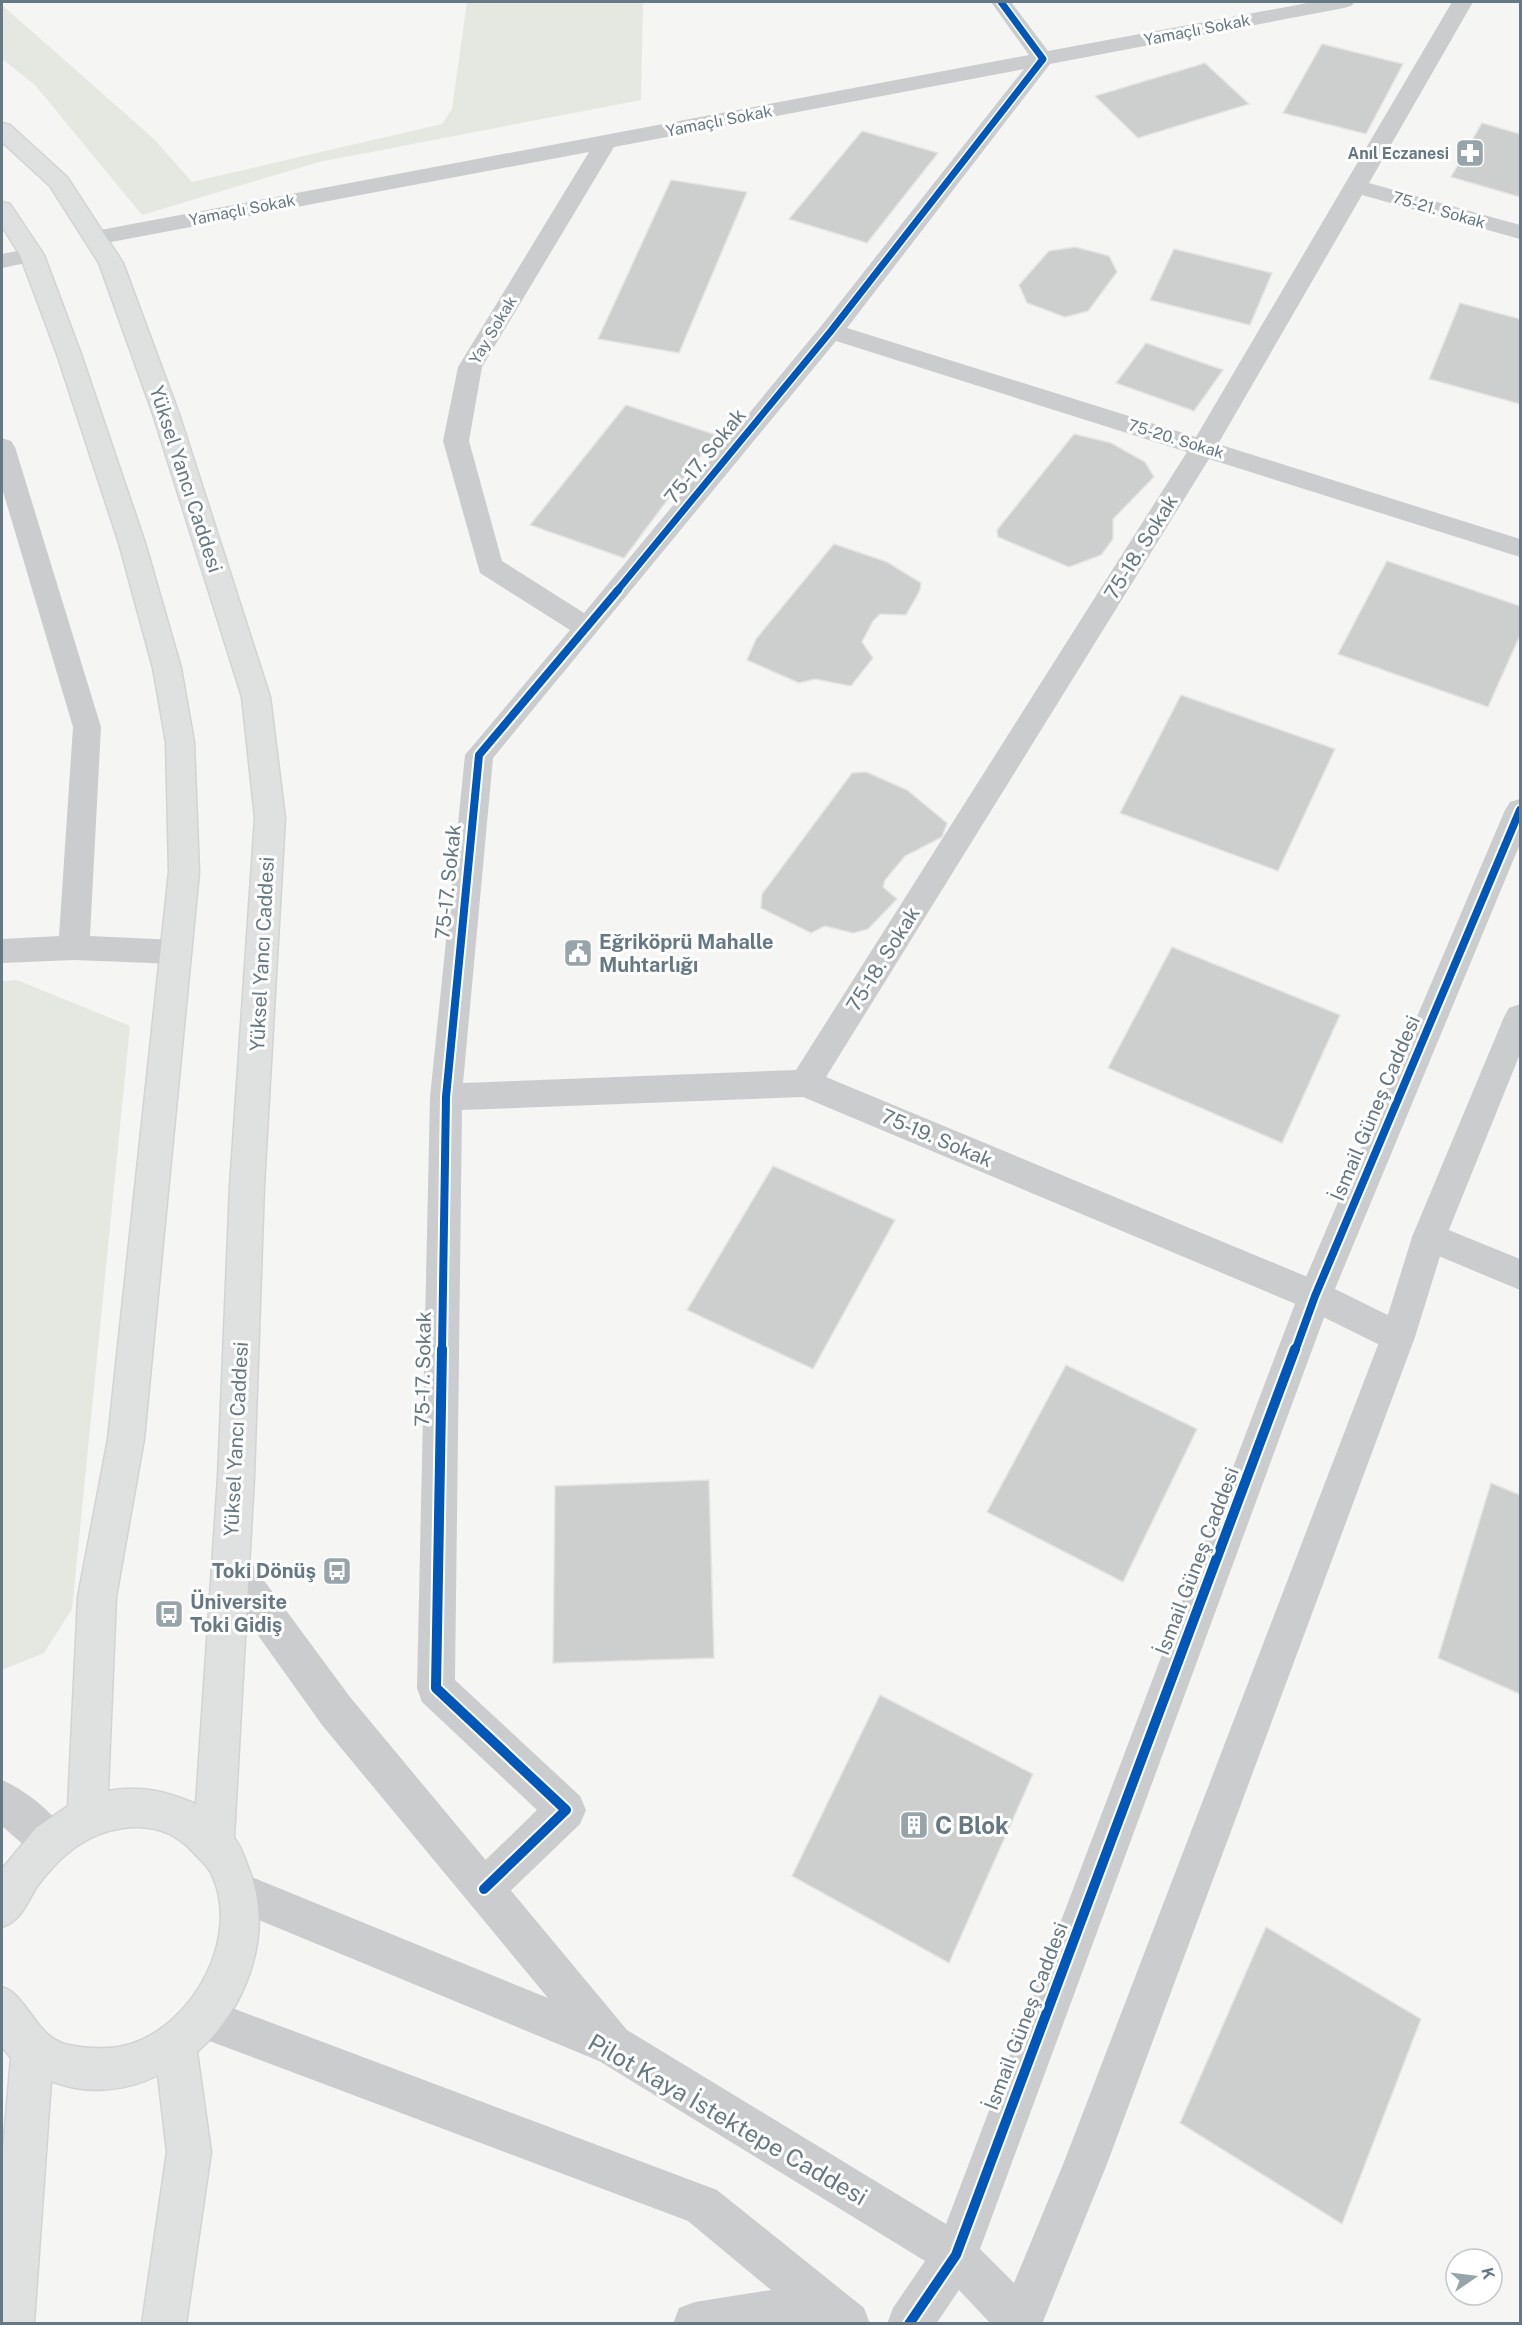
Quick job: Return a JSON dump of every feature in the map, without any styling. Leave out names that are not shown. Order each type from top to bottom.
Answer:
[{"type":"main road","name":"Yüksel Yancı Caddesi","points":[[2,130],[60,182],[111,263],[166,414],[256,697],[270,818],[247,1186],[230,1565],[214,1841]]},
{"type":"main road","points":[[2,209],[32,255],[69,354],[132,543],[167,668],[180,742],[184,872],[126,1439],[97,1597],[87,1818]]},
{"type":"main road","points":[[2,1907],[22,1870],[49,1840],[87,1818],[122,1808],[157,1808],[188,1820],[214,1841],[230,1864],[239,1892],[242,1924],[235,1957],[223,1989],[189,2031],[139,2063],[101,2070],[65,2067],[11,2024]]},
{"type":"main road","points":[[11,2024],[18,2218],[12,2324]]},
{"type":"main road","points":[[164,2324],[189,2152],[189,2031]]},
{"type":"street","points":[[1001,2],[1043,59]]},
{"type":"street","name":"Yamaçlı Sokak","points":[[95,238],[1344,2]]},
{"type":"street","name":"75-18. Sokak","points":[[805,1083],[1203,448],[1463,2]]},
{"type":"street","name":"75-17. Sokak","points":[[484,1889],[566,1810],[436,1688],[446,1097],[479,755],[587,628],[831,331],[1043,59]]},
{"type":"street","name":"Yay Sokak","points":[[587,628],[490,566],[456,441],[470,367],[606,142]]},
{"type":"street","name":"75-21. Sokak","points":[[1357,187],[1521,232]]},
{"type":"street","points":[[2,261],[32,255]]},
{"type":"street","name":"75-20. Sokak","points":[[831,331],[1521,548]]},
{"type":"street","points":[[2,447],[87,727],[74,948]]},
{"type":"street","name":"İsmail Güneş Caddesi","points":[[909,2324],[956,2255],[1315,1296],[1521,810]]},
{"type":"street","points":[[2,951],[74,948],[176,952]]},
{"type":"street","points":[[1020,2323],[1085,2164],[1398,1337],[1429,1237],[1521,1017]]},
{"type":"street","name":"75-19. Sokak","points":[[446,1097],[805,1083],[1315,1296],[1398,1337]]},
{"type":"street","points":[[1429,1237],[1521,1275]]},
{"type":"street","points":[[230,1565],[336,1711],[614,2046]]},
{"type":"street","points":[[2,1800],[49,1840]]},
{"type":"street","name":"Pilot Kaya İstektepe Caddesi","points":[[239,1892],[614,2046],[956,2255],[1020,2323]]},
{"type":"street","points":[[189,2031],[702,2205],[836,2314]]},
{"type":"street","points":[[695,2324],[836,2314]]},
{"type":"shaded area","points":[[467,2],[643,2],[641,100],[319,162],[142,215],[35,85],[2,59],[2,5],[154,139],[192,182],[442,124],[452,109]]},
{"type":"shaded area","points":[[17,980],[130,1026],[72,1609],[44,1653],[2,1670],[2,981]]},
{"type":"building","points":[[1322,44],[1403,64],[1366,134],[1283,113]]},
{"type":"building","points":[[1205,63],[1249,104],[1138,138],[1095,96]]},
{"type":"building","points":[[1482,123],[1520,134],[1520,197],[1451,177]]},
{"type":"building","points":[[862,131],[938,153],[867,243],[789,219]]},
{"type":"building","points":[[671,180],[747,192],[679,353],[598,339]]},
{"type":"building","points":[[1075,247],[1109,256],[1117,272],[1088,311],[1065,317],[1027,303],[1019,285],[1049,251]]},
{"type":"building","points":[[1174,249],[1272,273],[1250,325],[1150,300]]},
{"type":"building","points":[[1460,303],[1520,319],[1520,404],[1429,379]]},
{"type":"building","points":[[1146,343],[1223,370],[1194,411],[1116,383]]},
{"type":"building","points":[[626,405],[716,435],[624,558],[530,525]]},
{"type":"building","points":[[1074,434],[1111,443],[1145,462],[1154,477],[1113,519],[1113,539],[1101,555],[1069,567],[998,537],[997,530]]},
{"type":"building","points":[[834,544],[887,562],[921,583],[920,590],[906,615],[880,614],[873,621],[862,642],[873,658],[851,686],[815,679],[799,683],[747,660],[756,639]]},
{"type":"building","points":[[1387,561],[1520,606],[1520,635],[1488,707],[1338,654]]},
{"type":"building","points":[[1181,695],[1335,749],[1278,871],[1120,813]]},
{"type":"building","points":[[866,772],[907,790],[947,823],[942,837],[905,856],[885,880],[883,887],[897,899],[868,929],[853,933],[825,926],[811,933],[761,908],[762,894],[852,773]]},
{"type":"building","points":[[1172,947],[1340,1015],[1282,1143],[1108,1068]]},
{"type":"building","points":[[773,1166],[895,1220],[813,1369],[687,1310]]},
{"type":"building","points":[[1066,1365],[1197,1429],[1123,1582],[987,1512]]},
{"type":"building","points":[[709,1480],[714,1658],[553,1663],[555,1486]]},
{"type":"building","points":[[1491,1483],[1520,1495],[1520,1694],[1438,1658]]},
{"type":"building","name":"C Blok","points":[[880,1695],[1033,1774],[949,1963],[792,1876]]},
{"type":"building","points":[[1266,1927],[1421,2019],[1342,2224],[1180,2123]]},
{"type":"cycle path","points":[[484,1889],[566,1810],[436,1688],[446,1097],[479,755],[587,628],[831,331],[1043,59],[1001,2]]},
{"type":"cycle path","points":[[909,2324],[956,2255],[1315,1296],[1520,810]]},
{"type":"place","name":"Anıl Eczanesi","points":[[1470,153]]},
{"type":"place","name":"Eğriköprü Mahalle Muhtarlığı","points":[[578,953]]},
{"type":"place","name":"Toki Dönüş","points":[[337,1571]]},
{"type":"place","name":"Üniversite Toki Gidiş","points":[[169,1614]]},
{"type":"place","name":"C Blok","points":[[914,1825]]}]
